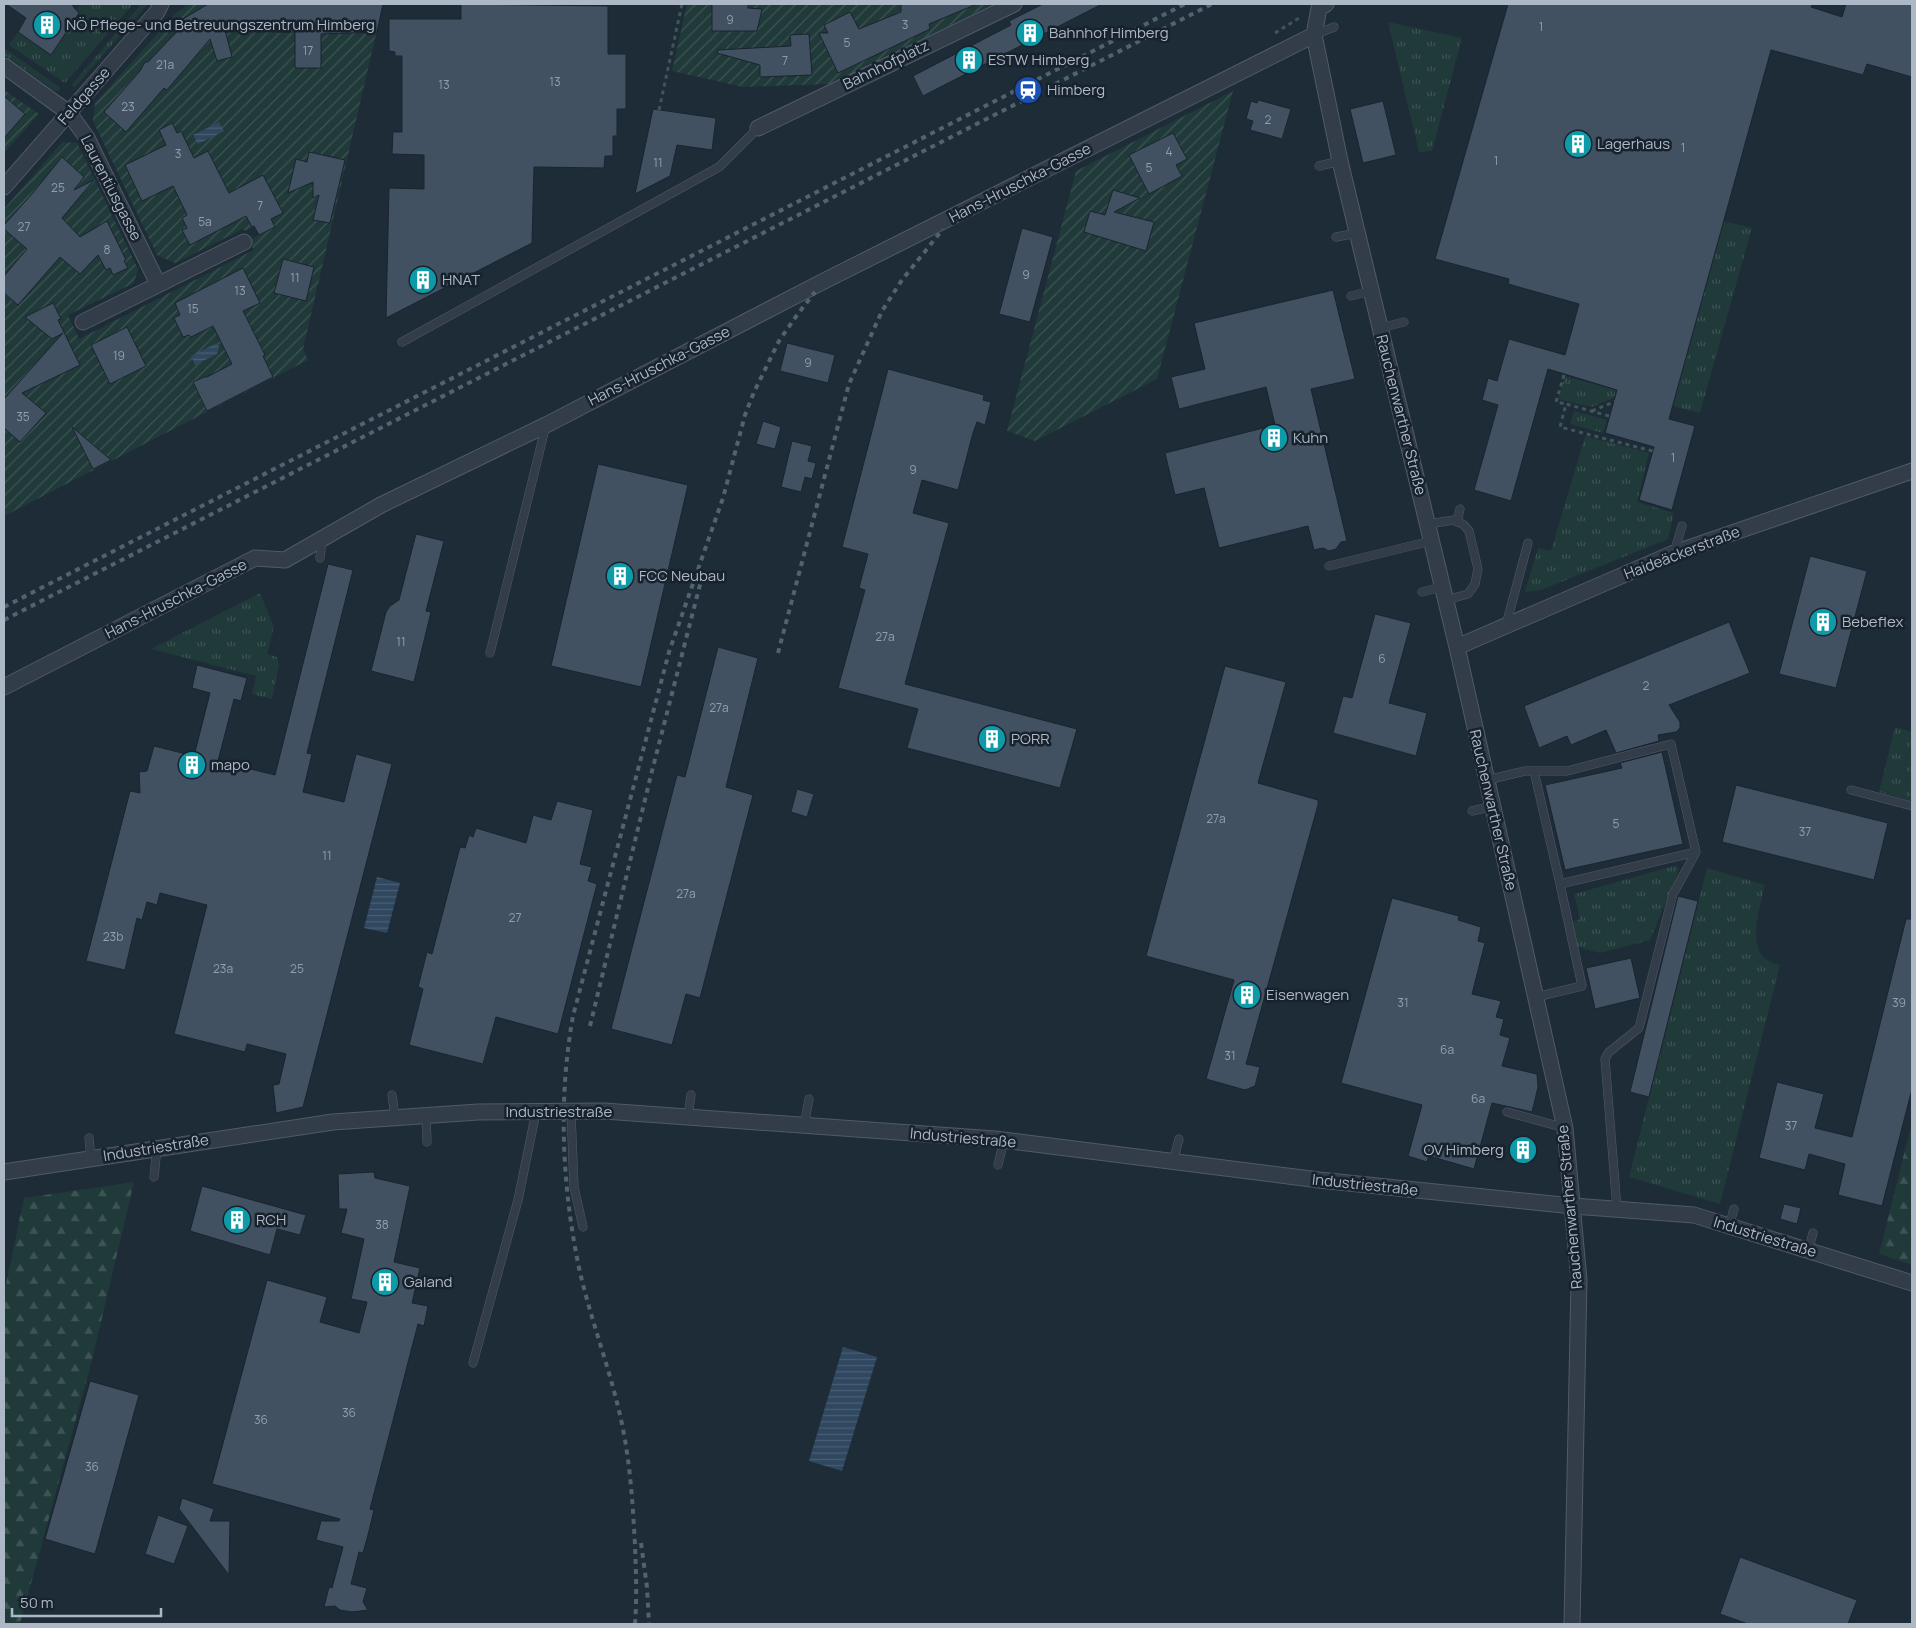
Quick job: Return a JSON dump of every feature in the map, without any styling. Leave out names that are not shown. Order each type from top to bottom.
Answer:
[{"type":"street","name":"Feldgasse","points":[[4,187],[157,12],[161,4]]},
{"type":"street","name":"Bahnhofplatz","points":[[758,128],[1014,4]]},
{"type":"street","name":"Rauchenwarther Straße","points":[[1322,6],[1314,35],[1340,161],[1457,646],[1565,1128],[1579,1280],[1572,1624]]},
{"type":"street","name":"Hans-Hruschka-Gasse","points":[[4,687],[255,558],[285,560],[381,505],[546,425],[826,280],[1314,35]]},
{"type":"street","name":"Laurentiusgasse","points":[[4,66],[69,113],[87,138],[158,284]]},
{"type":"street","points":[[83,322],[244,242]]},
{"type":"street","name":"Haideäckerstraße","points":[[1457,646],[1674,553],[1912,470]]},
{"type":"street","name":"Industriestraße","points":[[4,1172],[333,1122],[478,1112],[604,1112],[1004,1140],[1319,1180],[1572,1206],[1694,1215],[1912,1283]]},
{"type":"lane","points":[[1314,35],[1334,28]]},
{"type":"lane","points":[[402,342],[719,167],[758,128]]},
{"type":"lane","points":[[1319,166],[1340,161]]},
{"type":"lane","points":[[1336,237],[1357,233]]},
{"type":"lane","points":[[1351,296],[1371,291]]},
{"type":"lane","points":[[1380,328],[1404,322]]},
{"type":"lane","points":[[490,653],[546,425]]},
{"type":"lane","points":[[1458,522],[1460,509]]},
{"type":"lane","points":[[1422,592],[1444,594],[1471,592],[1478,573],[1469,531],[1464,525],[1449,520],[1428,524]]},
{"type":"lane","points":[[1674,553],[1682,526]]},
{"type":"lane","points":[[320,558],[322,540]]},
{"type":"lane","points":[[1329,566],[1431,541]]},
{"type":"lane","points":[[1506,625],[1528,543]]},
{"type":"lane","points":[[1486,780],[1524,771],[1567,771],[1671,744],[1696,852],[1673,894],[1639,1028],[1609,1052],[1605,1059],[1617,1209]]},
{"type":"lane","points":[[1534,771],[1582,986],[1536,997]]},
{"type":"lane","points":[[1851,790],[1912,806]]},
{"type":"lane","points":[[1472,811],[1493,806]]},
{"type":"lane","points":[[1560,884],[1696,852]]},
{"type":"lane","points":[[392,1095],[395,1117]]},
{"type":"lane","points":[[688,1117],[691,1095]]},
{"type":"lane","points":[[804,1126],[809,1099]]},
{"type":"lane","points":[[473,1363],[518,1200],[536,1112]]},
{"type":"lane","points":[[571,1112],[574,1187],[583,1226]]},
{"type":"lane","points":[[1507,1112],[1565,1128]]},
{"type":"lane","points":[[426,1115],[428,1142]]},
{"type":"lane","points":[[88,1138],[91,1158]]},
{"type":"lane","points":[[1173,1162],[1178,1139]]},
{"type":"lane","points":[[998,1165],[1004,1140]]},
{"type":"lane","points":[[154,1176],[157,1148]]},
{"type":"lane","points":[[1730,1226],[1734,1209]]},
{"type":"lane","points":[[1808,1251],[1813,1234]]},
{"type":"path","points":[[659,110],[682,4]]},
{"type":"path","points":[[1056,8],[1058,4]]},
{"type":"path","points":[[1564,375],[1556,402],[1609,416]]},
{"type":"path","points":[[1591,411],[1621,399],[1624,391]]},
{"type":"path","points":[[1566,404],[1560,427],[1664,454]]},
{"type":"green space","points":[[81,4],[133,4],[65,83],[9,45],[18,32],[51,55],[79,13],[76,10]]},
{"type":"green space","points":[[141,4],[148,4],[74,88],[73,83]]},
{"type":"green space","points":[[188,4],[209,4],[210,6],[214,4],[383,4],[303,349],[308,360],[4,516],[4,209],[62,142],[77,143],[138,269],[134,283],[68,315],[79,339],[254,250],[249,241],[259,235],[254,226],[245,231],[243,229],[175,263],[157,255],[93,121],[95,103],[176,13]]},
{"type":"green space","points":[[687,4],[993,4],[831,84],[743,87],[672,71]]},
{"type":"green space","points":[[1388,22],[1462,38],[1432,151],[1419,152]]},
{"type":"green space","points":[[4,48],[61,88],[59,91],[55,91],[4,55]]},
{"type":"green space","points":[[4,90],[39,114],[4,153]]},
{"type":"green space","points":[[1233,91],[1157,379],[1035,441],[1007,431],[1076,171]]},
{"type":"green space","points":[[1723,221],[1752,228],[1700,413],[1673,406]]},
{"type":"green space","points":[[1565,376],[1616,390],[1614,398],[1591,407],[1558,399]]},
{"type":"green space","points":[[1574,411],[1607,420],[1603,433],[1570,424]]},
{"type":"green space","points":[[1585,436],[1649,453],[1637,502],[1674,513],[1668,539],[1541,590],[1525,592],[1538,548],[1551,551]]},
{"type":"green space","points":[[260,593],[274,627],[267,654],[277,657],[279,665],[272,699],[252,694],[256,676],[151,649]]},
{"type":"green space","points":[[1895,727],[1912,732],[1912,801],[1879,792]]},
{"type":"green space","points":[[1677,866],[1679,870],[1650,940],[1600,953],[1578,947],[1572,925],[1574,921],[1580,919],[1574,894]]},
{"type":"green space","points":[[1707,868],[1765,885],[1758,914],[1756,937],[1762,955],[1769,961],[1780,965],[1720,1204],[1629,1177]]},
{"type":"green space","points":[[1912,1122],[1912,1265],[1879,1254]]},
{"type":"green space","points":[[134,1182],[92,1360],[20,1624],[4,1624],[4,1294],[24,1198]]},
{"type":"water","points":[[219,122],[224,131],[198,144],[193,135]]},
{"type":"water","points":[[217,343],[219,346],[217,354],[195,365],[191,356]]},
{"type":"water","points":[[377,877],[400,883],[387,933],[364,928]]},
{"type":"water","points":[[843,1347],[877,1357],[842,1471],[809,1461]]},
{"type":"building","name":"NÖ Pflege- und Betreuungszentrum Himberg","points":[[6,4],[71,4],[79,13],[51,55],[18,32],[26,18]]},
{"type":"building","points":[[208,4],[383,4],[377,32],[321,34],[321,68],[295,68],[295,32],[277,32],[277,26],[224,26],[232,57],[217,61],[210,39],[167,90],[164,88],[126,132],[104,112],[140,71],[145,62],[148,62],[185,23],[183,19]]},
{"type":"building","points":[[461,4],[608,6],[608,54],[626,54],[626,109],[617,109],[617,136],[613,136],[613,156],[605,156],[604,168],[534,167],[532,243],[386,318],[389,188],[424,189],[424,155],[392,154],[393,132],[402,132],[402,56],[395,56],[395,52],[389,51],[389,19],[461,19]]},
{"type":"building","points":[[712,4],[748,4],[748,8],[762,9],[757,31],[712,31]]},
{"type":"building","points":[[901,4],[977,4],[929,24],[930,29],[838,73],[819,33],[828,33],[824,25],[850,12],[859,29],[901,12]]},
{"type":"building","points":[[1043,4],[1102,4],[923,96],[913,76],[1011,25],[1009,21]]},
{"type":"building","points":[[1508,4],[1812,4],[1811,7],[1842,17],[1846,4],[1912,4],[1912,77],[1867,64],[1863,75],[1771,50],[1669,419],[1695,426],[1672,510],[1639,500],[1654,447],[1605,433],[1617,390],[1548,369],[1511,501],[1474,490],[1498,405],[1482,400],[1488,378],[1497,381],[1509,339],[1565,355],[1579,304],[1508,284],[1509,279],[1435,259]]},
{"type":"building","points":[[809,34],[812,75],[760,77],[760,65],[717,53],[718,50],[791,46],[790,35]]},
{"type":"building","points":[[4,96],[25,114],[4,138]]},
{"type":"building","points":[[1258,100],[1291,109],[1282,139],[1250,130],[1253,121],[1246,119],[1251,101],[1257,103]]},
{"type":"building","points":[[1383,101],[1396,155],[1363,163],[1350,109]]},
{"type":"building","points":[[653,109],[716,118],[712,150],[677,145],[670,176],[635,194]]},
{"type":"building","points":[[172,123],[177,133],[181,131],[194,158],[208,151],[229,193],[263,175],[283,213],[271,219],[275,227],[259,235],[246,216],[190,245],[182,230],[187,228],[182,218],[187,215],[173,186],[142,201],[125,165],[166,145],[159,130]]},
{"type":"building","points":[[1173,133],[1187,159],[1176,165],[1182,176],[1149,194],[1129,155]]},
{"type":"building","points":[[309,152],[345,160],[330,223],[313,220],[319,195],[313,198],[313,182],[288,193],[296,159],[307,162]]},
{"type":"building","points":[[62,157],[84,177],[74,190],[94,180],[62,218],[80,237],[107,221],[128,268],[113,275],[110,268],[106,270],[98,255],[80,274],[60,257],[18,305],[4,293],[4,276],[27,249],[4,229],[4,225]]},
{"type":"building","points":[[1113,190],[1140,198],[1114,212],[1154,222],[1146,251],[1084,232],[1090,211],[1105,215]]},
{"type":"building","points":[[1022,228],[1053,237],[1030,322],[999,314]]},
{"type":"building","points":[[283,259],[314,267],[306,301],[274,293]]},
{"type":"building","points":[[243,268],[260,303],[243,311],[265,355],[263,356],[273,377],[207,411],[193,382],[232,364],[213,326],[191,337],[189,335],[183,337],[174,318],[180,315],[175,303]]},
{"type":"building","name":"Kuhn","points":[[1333,290],[1355,379],[1311,389],[1347,541],[1341,542],[1336,549],[1329,551],[1323,548],[1314,550],[1308,526],[1219,548],[1204,488],[1175,495],[1165,453],[1275,425],[1266,387],[1179,409],[1171,377],[1205,369],[1194,323]]},
{"type":"building","points":[[53,303],[61,319],[58,320],[80,365],[22,393],[46,413],[20,442],[4,428],[4,399],[63,333],[52,339],[25,317]]},
{"type":"building","points":[[127,327],[146,366],[110,384],[91,345]]},
{"type":"building","points":[[787,343],[835,355],[828,383],[780,371]]},
{"type":"building","points":[[888,369],[984,395],[983,400],[991,402],[985,425],[977,422],[958,490],[922,480],[913,513],[949,523],[905,684],[1077,729],[1060,788],[907,748],[918,709],[838,688],[865,590],[859,588],[868,554],[842,547]]},
{"type":"building","points":[[763,421],[781,427],[775,449],[756,444]]},
{"type":"building","points":[[72,427],[111,460],[93,469]]},
{"type":"building","points":[[792,441],[812,446],[808,461],[816,463],[812,479],[805,477],[801,492],[781,487]]},
{"type":"building","name":"FCC Neubau","points":[[598,464],[688,485],[641,687],[551,666]]},
{"type":"building","points":[[416,534],[444,541],[426,611],[431,612],[414,682],[371,671],[386,612],[390,606],[399,600]]},
{"type":"building","name":"Bebeflex","points":[[1810,556],[1867,571],[1836,688],[1779,674]]},
{"type":"building","points":[[328,564],[353,570],[307,753],[312,754],[303,792],[344,802],[356,754],[392,764],[303,1107],[276,1113],[273,1085],[279,1084],[286,1054],[247,1044],[245,1052],[174,1034],[207,905],[160,893],[157,905],[147,902],[142,920],[137,918],[125,970],[86,961],[130,791],[140,793],[139,772],[147,771],[154,746],[194,756],[210,693],[192,688],[197,665],[247,678],[241,701],[234,699],[218,761],[275,775]]},
{"type":"building","points":[[1375,614],[1411,623],[1389,703],[1427,713],[1416,756],[1333,733],[1343,696],[1352,698]]},
{"type":"building","points":[[1729,622],[1750,673],[1669,705],[1680,722],[1680,728],[1676,732],[1658,735],[1659,741],[1616,753],[1606,730],[1571,745],[1567,736],[1539,748],[1524,706]]},
{"type":"building","points":[[718,647],[758,658],[726,787],[753,795],[700,998],[686,994],[672,1045],[611,1029],[677,775],[685,777]]},
{"type":"building","points":[[1225,666],[1286,682],[1258,783],[1318,800],[1246,1064],[1260,1067],[1255,1086],[1245,1090],[1206,1079],[1234,980],[1146,956]]},
{"type":"building","points":[[1662,752],[1683,844],[1565,870],[1545,785],[1622,768],[1620,763]]},
{"type":"building","points":[[1736,785],[1888,823],[1874,880],[1722,842]]},
{"type":"building","points":[[797,789],[814,794],[807,817],[791,812]]},
{"type":"building","points":[[557,801],[593,810],[580,864],[592,867],[588,881],[597,884],[558,1034],[496,1017],[483,1064],[409,1045],[423,989],[418,987],[427,952],[432,954],[460,847],[465,848],[469,835],[473,837],[476,828],[526,843],[533,815],[551,820]]},
{"type":"building","points":[[1678,896],[1698,901],[1649,1097],[1630,1092]]},
{"type":"building","points":[[1392,898],[1459,916],[1458,920],[1481,927],[1478,941],[1485,943],[1472,994],[1501,1001],[1496,1017],[1504,1019],[1500,1035],[1510,1038],[1502,1066],[1537,1074],[1538,1087],[1532,1112],[1492,1103],[1474,1169],[1429,1156],[1427,1162],[1408,1156],[1422,1105],[1341,1083]]},
{"type":"building","points":[[1906,919],[1912,919],[1912,1089],[1882,1206],[1838,1195],[1845,1164],[1809,1154],[1805,1170],[1759,1158],[1777,1082],[1824,1094],[1815,1128],[1852,1137]]},
{"type":"building","points":[[1631,958],[1640,998],[1595,1009],[1586,968]]},
{"type":"building","points":[[374,1172],[375,1178],[410,1186],[394,1262],[420,1268],[412,1303],[428,1306],[424,1326],[418,1324],[370,1509],[374,1510],[368,1535],[363,1553],[359,1552],[351,1584],[367,1588],[363,1602],[368,1610],[352,1612],[340,1610],[335,1606],[324,1607],[329,1587],[332,1588],[343,1547],[316,1540],[321,1521],[339,1521],[340,1519],[212,1484],[267,1280],[327,1297],[320,1322],[359,1333],[367,1302],[351,1299],[364,1239],[341,1233],[347,1209],[339,1209],[338,1174]]},
{"type":"building","name":"RCH","points":[[202,1186],[306,1215],[300,1235],[277,1229],[270,1255],[190,1231]]},
{"type":"building","points":[[1784,1204],[1801,1208],[1797,1224],[1780,1219]]},
{"type":"building","points":[[90,1381],[139,1395],[95,1554],[45,1539]]},
{"type":"building","points":[[182,1498],[214,1509],[210,1521],[230,1521],[229,1575],[179,1509]]},
{"type":"building","points":[[158,1515],[188,1526],[174,1564],[145,1554]]},
{"type":"building","points":[[1740,1557],[1857,1600],[1848,1624],[1748,1624],[1720,1614]]},
{"type":"railway","points":[[4,607],[1185,4]]},
{"type":"railway","points":[[4,620],[1212,4]]},
{"type":"railway","points":[[778,653],[849,384],[882,311],[902,280],[943,229]]},
{"type":"railway","points":[[635,1624],[636,1594],[633,1505],[625,1440],[621,1418],[579,1268],[569,1206],[564,1142],[565,1079],[568,1047],[573,1016],[669,652],[723,498],[745,415],[779,341],[815,292]]},
{"type":"railway","points":[[590,1026],[651,775],[703,573]]},
{"type":"railway","points":[[641,1543],[647,1587],[649,1624]]},
{"type":"place","name":"NÖ Pflege- und Betreuungszentrum Himberg","points":[[47,25]]},
{"type":"place","name":"Bahnhof Himberg","points":[[1030,33]]},
{"type":"place","name":"ESTW Himberg","points":[[969,60]]},
{"type":"place","name":"Himberg","points":[[1028,90]]},
{"type":"place","name":"Lagerhaus","points":[[1578,144]]},
{"type":"place","name":"HNAT","points":[[423,280]]},
{"type":"place","name":"Kuhn","points":[[1274,438]]},
{"type":"place","name":"FCC Neubau","points":[[620,576]]},
{"type":"place","name":"Bebeflex","points":[[1823,622]]},
{"type":"place","name":"PORR","points":[[992,739]]},
{"type":"place","name":"mapo","points":[[192,765]]},
{"type":"place","name":"Eisenwagen","points":[[1247,995]]},
{"type":"place","name":"OV Himberg","points":[[1523,1150]]},
{"type":"place","name":"RCH","points":[[237,1220]]},
{"type":"place","name":"Galand","points":[[385,1282]]}]
